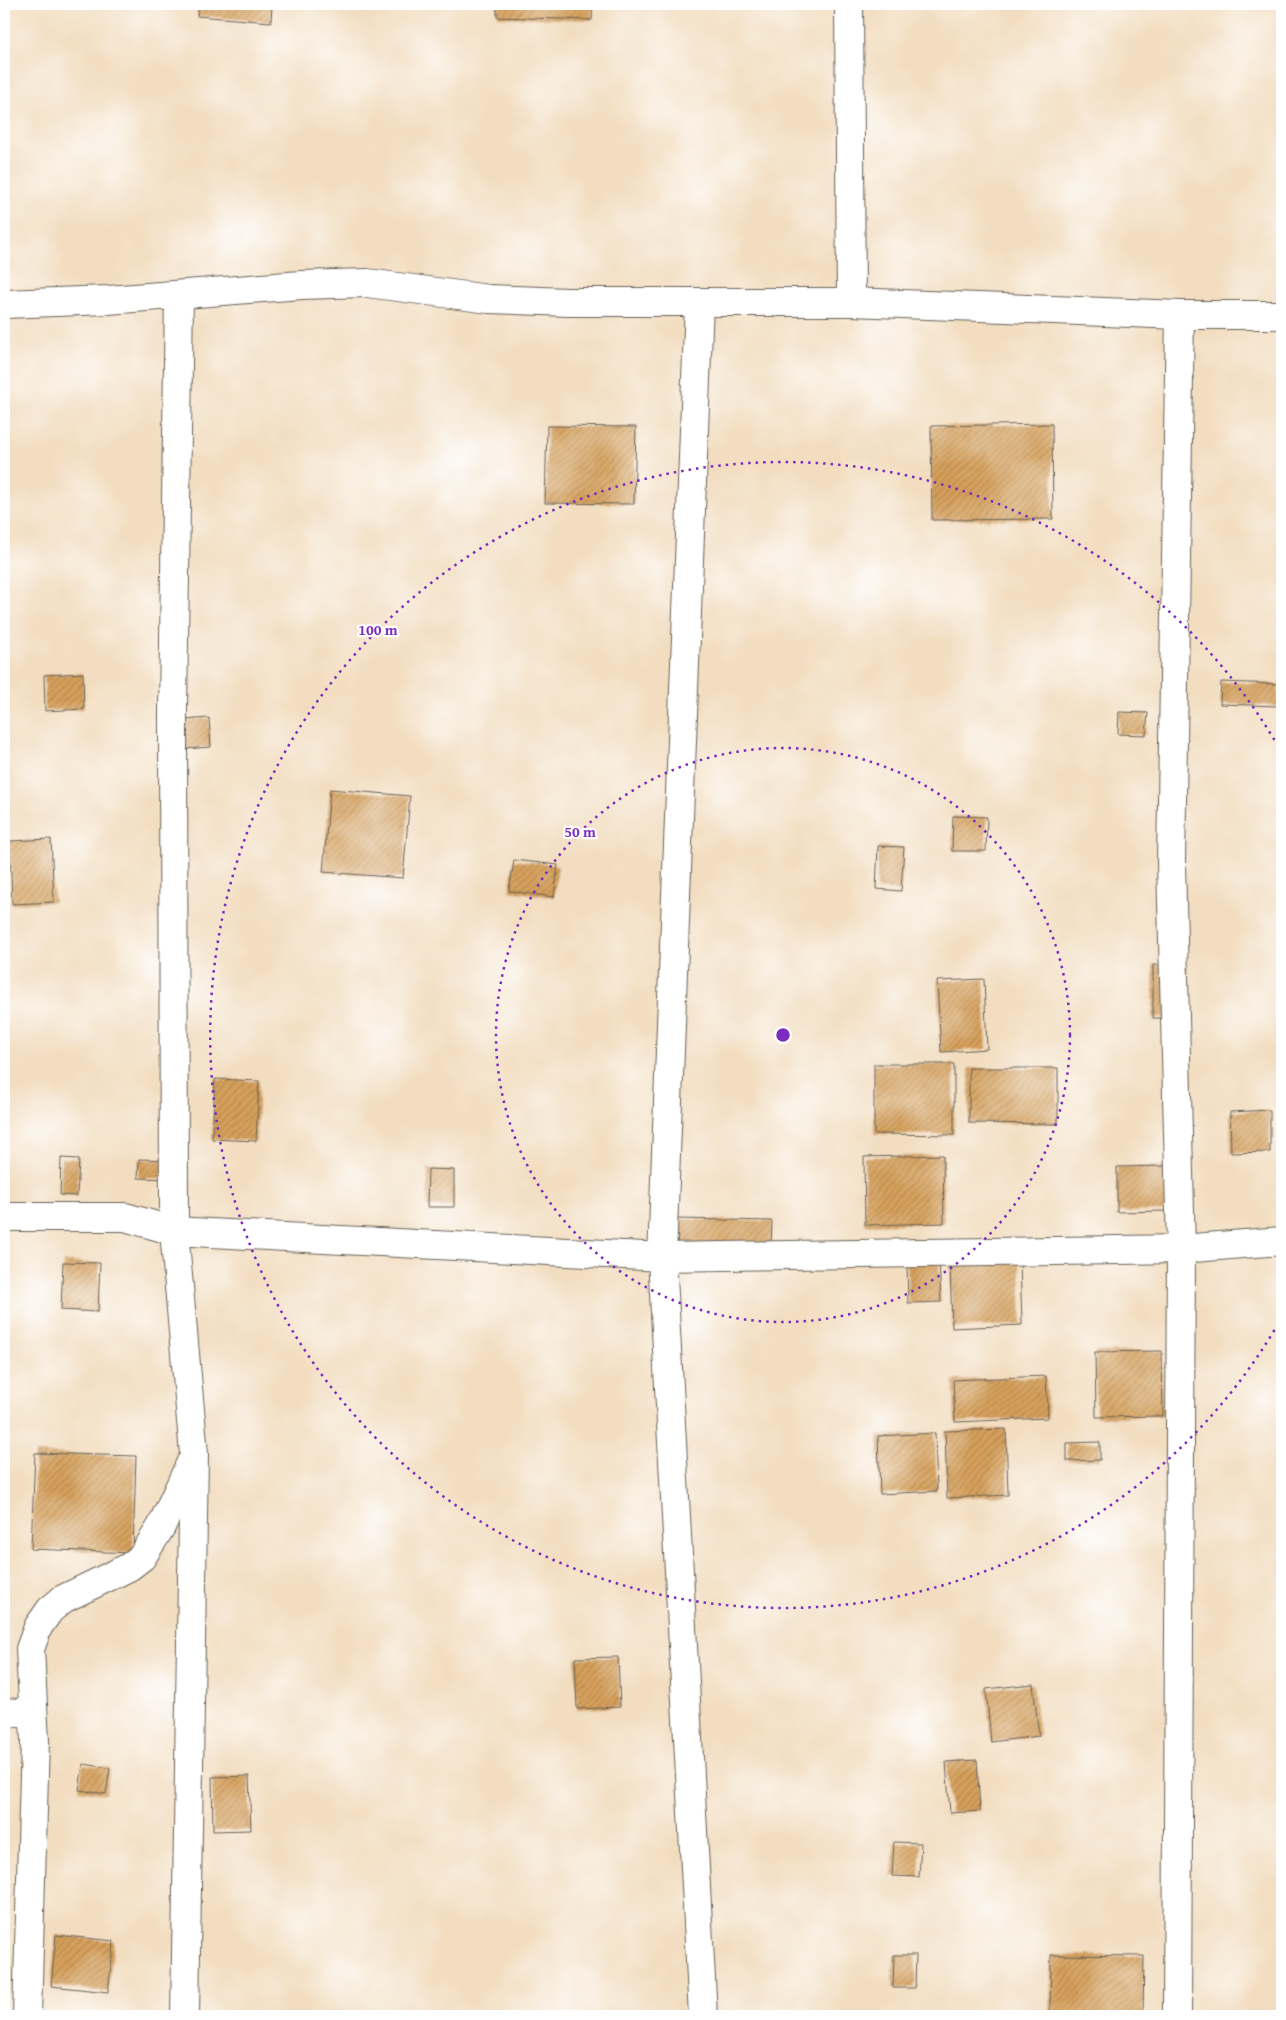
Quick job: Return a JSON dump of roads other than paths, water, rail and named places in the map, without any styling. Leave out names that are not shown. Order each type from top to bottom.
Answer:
[{"type":"street","points":[[849,4],[852,302]]},
{"type":"street","points":[[4,304],[178,296],[301,284],[367,282],[489,299],[852,302],[1180,315],[1282,315]]},
{"type":"street","points":[[178,296],[173,710],[174,1231],[194,1454],[185,2016]]},
{"type":"street","points":[[699,302],[662,1257],[703,2016]]},
{"type":"street","points":[[1177,2016],[1181,1249],[1171,863],[1180,315]]},
{"type":"street","points":[[4,1217],[125,1217],[174,1231],[662,1257],[1181,1249],[1282,1241]]},
{"type":"street","points":[[27,2016],[34,1808],[34,1714],[30,1649],[38,1627],[50,1610],[63,1599],[129,1567],[142,1557],[161,1527],[194,1454]]},
{"type":"street","points":[[4,1712],[34,1714]]}]
